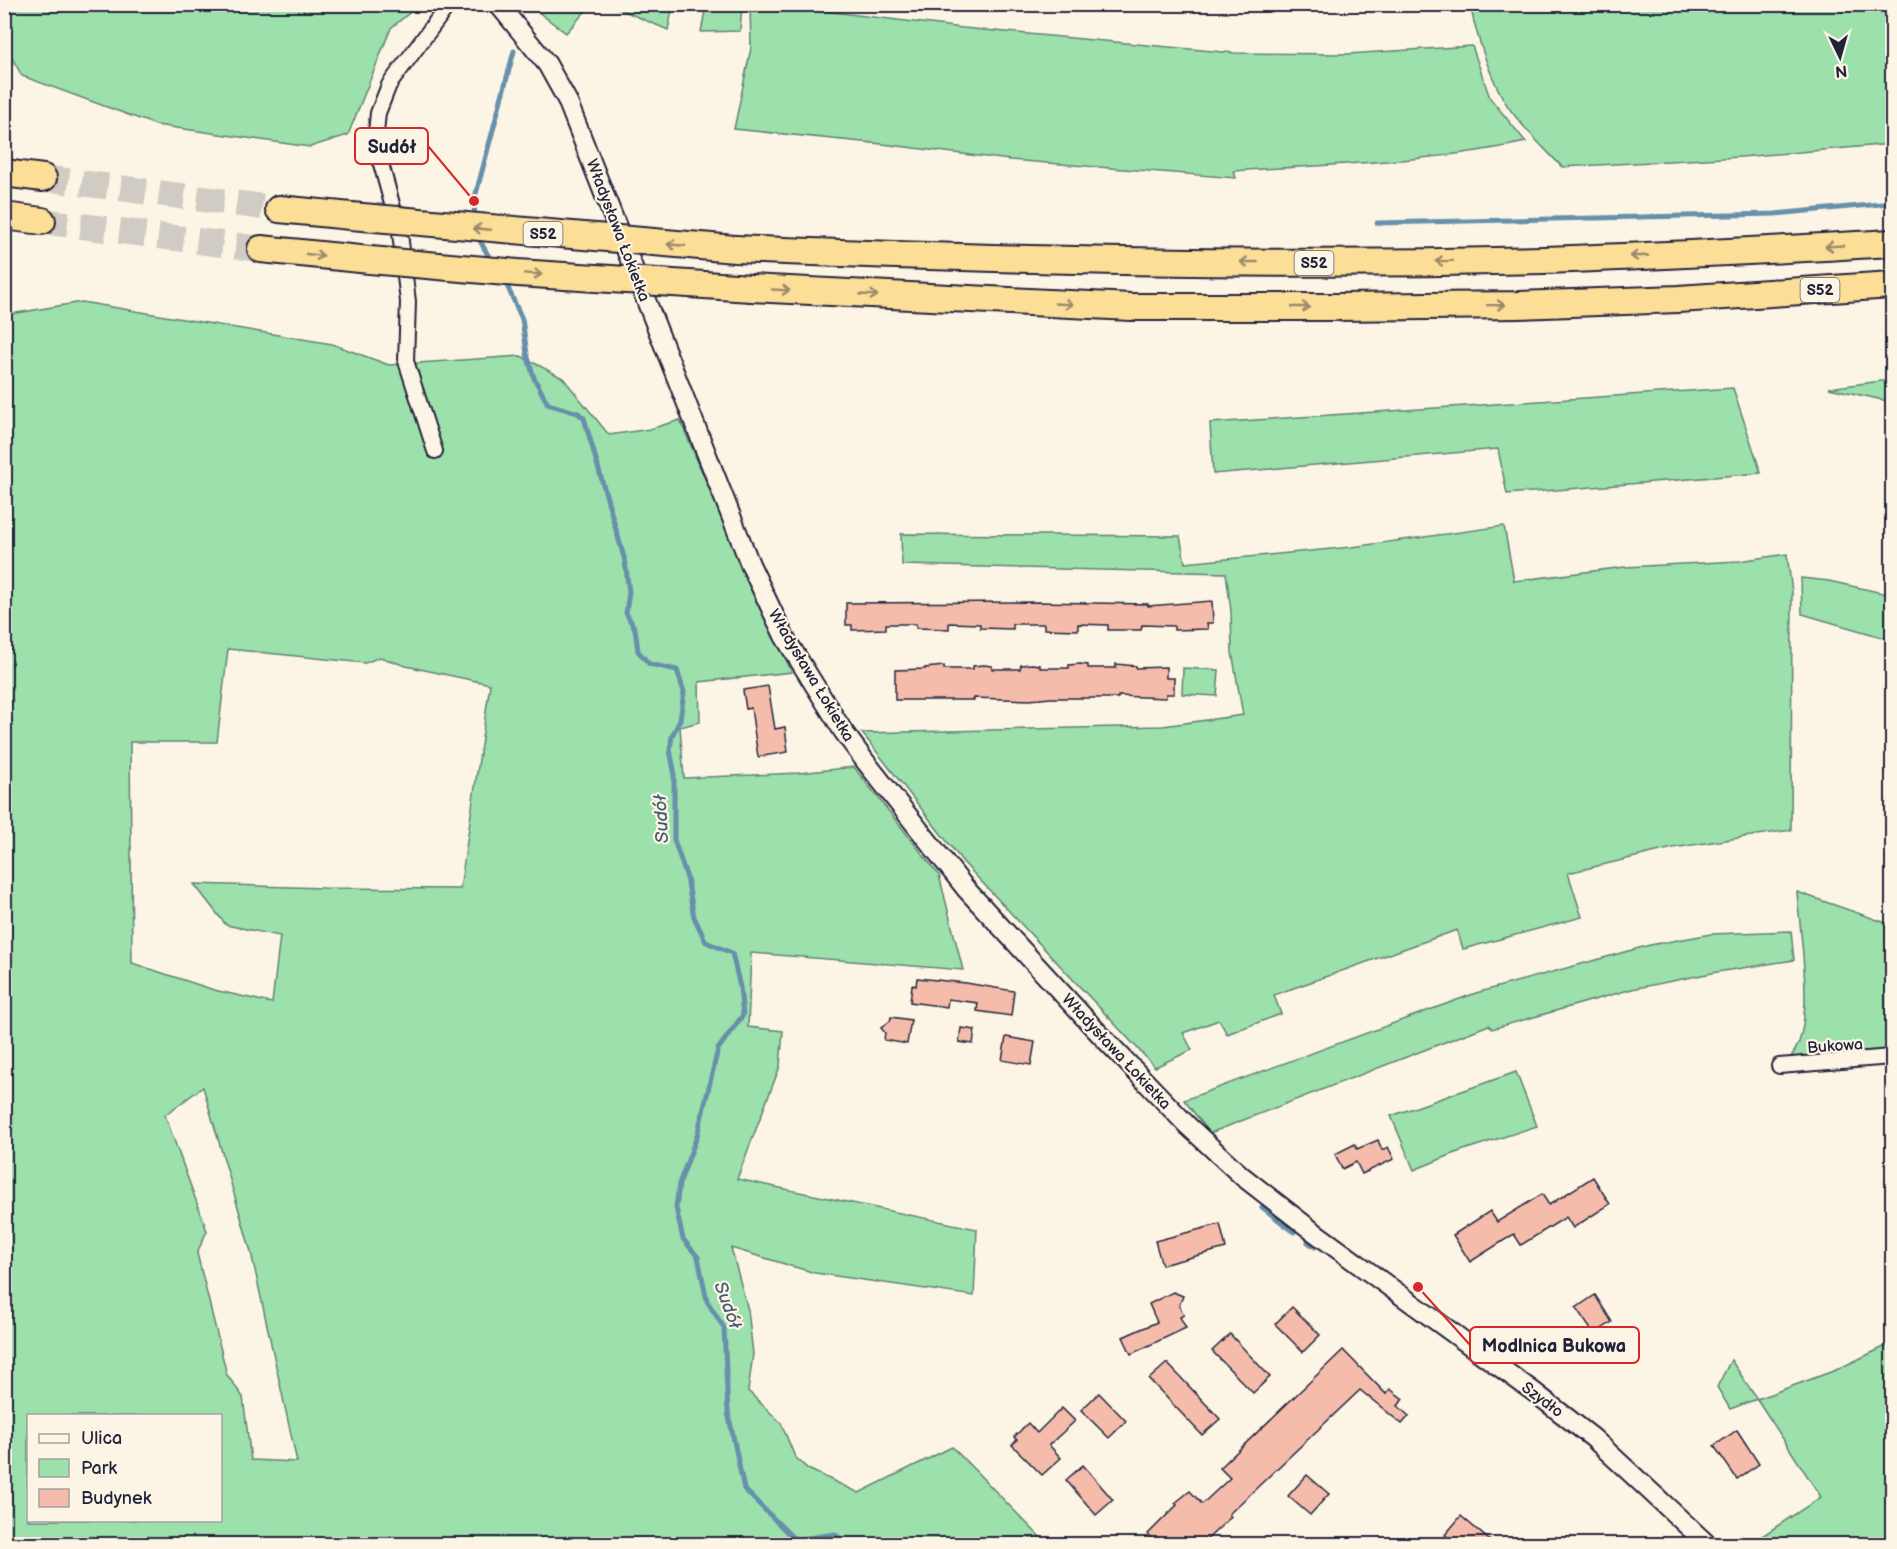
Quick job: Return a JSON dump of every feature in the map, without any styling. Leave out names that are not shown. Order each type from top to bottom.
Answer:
[{"type":"highway","points":[[4,173],[43,178]]},
{"type":"highway","name":"S52","points":[[279,209],[460,227],[735,249],[911,257],[1328,263],[1543,260],[1893,243]]},
{"type":"highway","points":[[4,216],[42,221]]},
{"type":"highway","name":"S52","points":[[261,249],[529,274],[751,288],[1131,307],[1518,305],[1666,299],[1893,285]]},
{"type":"street","points":[[435,451],[406,362],[408,302],[400,233],[375,142],[378,113],[389,85],[449,4]]},
{"type":"street","name":"Władysława Łokietka","points":[[498,4],[547,64],[567,100],[750,564],[784,636],[843,731],[966,889],[1095,1028],[1213,1150],[1242,1176],[1307,1226]]},
{"type":"street","name":"Bukowa","points":[[1779,1066],[1893,1057]]},
{"type":"street","name":"Szydło","points":[[1307,1226],[1534,1392],[1593,1438],[1707,1545]]},
{"type":"green space","points":[[767,4],[963,28],[1234,53],[1347,54],[1472,46],[1490,98],[1526,142],[1417,159],[1234,171],[1236,178],[1010,160],[734,129],[751,48],[750,5]]},
{"type":"green space","points":[[4,5],[419,5],[391,28],[348,135],[310,147],[156,125],[22,76],[5,45]]},
{"type":"green space","points":[[529,5],[591,5],[566,33]]},
{"type":"green space","points":[[610,5],[673,5],[668,30]]},
{"type":"green space","points":[[706,5],[742,5],[740,31],[701,32]]},
{"type":"green space","points":[[1470,5],[1892,5],[1892,144],[1741,157],[1562,167],[1524,127],[1498,89],[1486,61]]},
{"type":"green space","points":[[82,302],[332,344],[389,365],[521,356],[563,378],[609,435],[650,429],[680,420],[757,601],[792,672],[699,682],[700,722],[680,727],[684,778],[799,773],[854,767],[939,875],[963,970],[751,953],[748,1027],[783,1031],[780,1066],[737,1179],[977,1229],[974,1296],[815,1273],[731,1248],[748,1310],[753,1354],[748,1391],[781,1423],[795,1457],[808,1469],[859,1493],[952,1447],[1047,1544],[5,1544],[5,315]],"holes":[[[228,649],[365,663],[380,657],[406,666],[490,684],[460,889],[194,884],[226,925],[280,936],[272,1003],[214,990],[132,963],[130,742],[217,742]],[[203,1087],[251,1252],[297,1462],[251,1460],[243,1397],[227,1375],[197,1253],[207,1231],[165,1115]]]},
{"type":"green space","points":[[1892,381],[1892,402],[1829,388]]},
{"type":"green space","points":[[1733,388],[1761,473],[1507,494],[1498,449],[1213,474],[1210,423]]},
{"type":"green space","points":[[1504,526],[1514,581],[1625,567],[1739,561],[1787,554],[1792,592],[1791,830],[1673,848],[1568,873],[1582,917],[1463,949],[1457,930],[1274,995],[1281,1014],[1227,1034],[1219,1020],[1183,1033],[1192,1050],[1155,1067],[963,862],[862,733],[1163,726],[1243,715],[1232,652],[1231,611],[1226,573],[902,565],[901,534],[1180,536],[1185,563],[1352,547]]},
{"type":"green space","points":[[1801,578],[1829,581],[1892,595],[1892,640],[1802,614]]},
{"type":"green space","points":[[1183,668],[1219,670],[1217,696],[1182,694]]},
{"type":"green space","points":[[1797,892],[1892,925],[1892,1051],[1790,1059],[1799,1042],[1805,1009]]},
{"type":"green space","points":[[1791,931],[1794,960],[1632,989],[1492,1029],[1489,1025],[1210,1133],[1184,1100],[1476,993],[1650,945],[1711,934]]},
{"type":"green space","points":[[1516,1072],[1537,1126],[1458,1152],[1414,1170],[1391,1116]]},
{"type":"green space","points":[[1892,1343],[1892,1544],[1750,1544],[1821,1497],[1757,1399],[1836,1370]]},
{"type":"green space","points":[[1731,1360],[1757,1399],[1730,1409],[1717,1387]]},
{"type":"building","points":[[1212,601],[1213,623],[1207,623],[1208,629],[1174,630],[1174,626],[1142,625],[1141,630],[1108,630],[1108,625],[1078,624],[1078,630],[1044,629],[1044,624],[1013,624],[1013,629],[980,628],[980,624],[949,623],[949,629],[916,628],[916,624],[886,624],[886,629],[852,630],[852,625],[846,625],[846,603],[1038,602],[1148,604],[1148,606]]},
{"type":"building","points":[[1080,664],[1088,665],[1088,668],[1116,668],[1116,664],[1136,666],[1136,668],[1166,667],[1166,678],[1174,678],[1174,694],[1166,694],[1166,698],[1118,696],[1118,698],[1029,700],[974,698],[974,700],[895,700],[895,670],[944,666],[944,669],[973,669],[973,666],[984,665],[992,666],[992,669],[1020,669],[1021,665],[1040,665],[1040,668],[1069,668],[1069,665]]},
{"type":"building","points":[[768,686],[775,729],[785,727],[788,752],[758,757],[751,708],[746,709],[743,690]]},
{"type":"building","points":[[917,978],[1014,991],[1011,1016],[977,1011],[978,1003],[948,999],[947,1007],[910,1002],[912,985],[916,986]]},
{"type":"building","points":[[891,1017],[911,1020],[907,1044],[884,1040],[885,1033],[881,1028],[890,1021]]},
{"type":"building","points":[[961,1028],[975,1030],[973,1044],[959,1042]]},
{"type":"building","points":[[1006,1037],[1035,1042],[1031,1065],[1002,1060]]},
{"type":"building","points":[[1378,1140],[1382,1150],[1388,1147],[1394,1159],[1362,1174],[1356,1162],[1342,1169],[1335,1154],[1355,1144],[1357,1149]]},
{"type":"building","points":[[1593,1177],[1610,1204],[1573,1228],[1566,1217],[1521,1245],[1514,1234],[1470,1262],[1453,1235],[1490,1211],[1497,1222],[1542,1194],[1549,1205]]},
{"type":"building","points":[[1220,1224],[1226,1248],[1162,1265],[1155,1241]]},
{"type":"building","points":[[1173,1292],[1183,1296],[1179,1306],[1184,1315],[1180,1317],[1186,1328],[1131,1354],[1123,1337],[1157,1322],[1149,1304]]},
{"type":"building","points":[[1595,1295],[1612,1322],[1594,1334],[1576,1308]]},
{"type":"building","points":[[1292,1307],[1320,1335],[1303,1352],[1275,1324]]},
{"type":"building","points":[[1230,1334],[1270,1377],[1253,1393],[1212,1351]]},
{"type":"building","points":[[1343,1350],[1386,1394],[1390,1389],[1403,1399],[1398,1406],[1409,1416],[1402,1424],[1360,1390],[1229,1514],[1231,1517],[1201,1545],[1158,1545],[1148,1534],[1177,1505],[1175,1503],[1190,1491],[1202,1504],[1230,1478],[1220,1468]]},
{"type":"building","points":[[1167,1363],[1220,1419],[1202,1435],[1149,1379]]},
{"type":"building","points":[[1099,1393],[1126,1421],[1109,1438],[1081,1410]]},
{"type":"building","points":[[1062,1408],[1075,1421],[1049,1445],[1061,1458],[1042,1475],[1012,1445],[1017,1440],[1014,1437],[1028,1423],[1037,1433]]},
{"type":"building","points":[[1737,1430],[1759,1464],[1737,1479],[1714,1446]]},
{"type":"building","points":[[1083,1465],[1113,1500],[1096,1515],[1066,1480]]},
{"type":"building","points":[[1307,1475],[1329,1494],[1310,1515],[1288,1496]]},
{"type":"building","points":[[1461,1516],[1495,1545],[1456,1545],[1445,1535]]},
{"type":"waterway","name":"Sudół","points":[[531,10],[539,4]]},
{"type":"waterway","name":"Sudół","points":[[475,219],[474,201],[514,51]]},
{"type":"waterway","points":[[1377,223],[1775,214],[1892,203]]},
{"type":"waterway","name":"Sudół","points":[[476,234],[492,262]]},
{"type":"waterway","name":"Sudół","points":[[504,279],[522,319],[527,354],[534,378],[548,404],[578,413],[584,418],[625,561],[629,592],[626,613],[635,629],[638,651],[649,664],[677,670],[684,692],[680,720],[672,736],[670,750],[674,770],[674,840],[687,878],[694,917],[706,942],[732,953],[740,987],[743,1015],[718,1049],[697,1136],[679,1184],[676,1208],[683,1239],[698,1257],[707,1301],[724,1328],[728,1412],[744,1489],[795,1540],[835,1534],[846,1544]]},
{"type":"waterway","points":[[1262,1207],[1294,1232]]},
{"type":"waterway","points":[[1308,1242],[1315,1247]]},
{"type":"tunnel","points":[[43,178],[279,209]]},
{"type":"tunnel","points":[[42,221],[261,249]]},
{"type":"place","name":"Sudół","points":[[474,201]]},
{"type":"place","name":"Modlnica Bukowa","points":[[1418,1287]]}]
